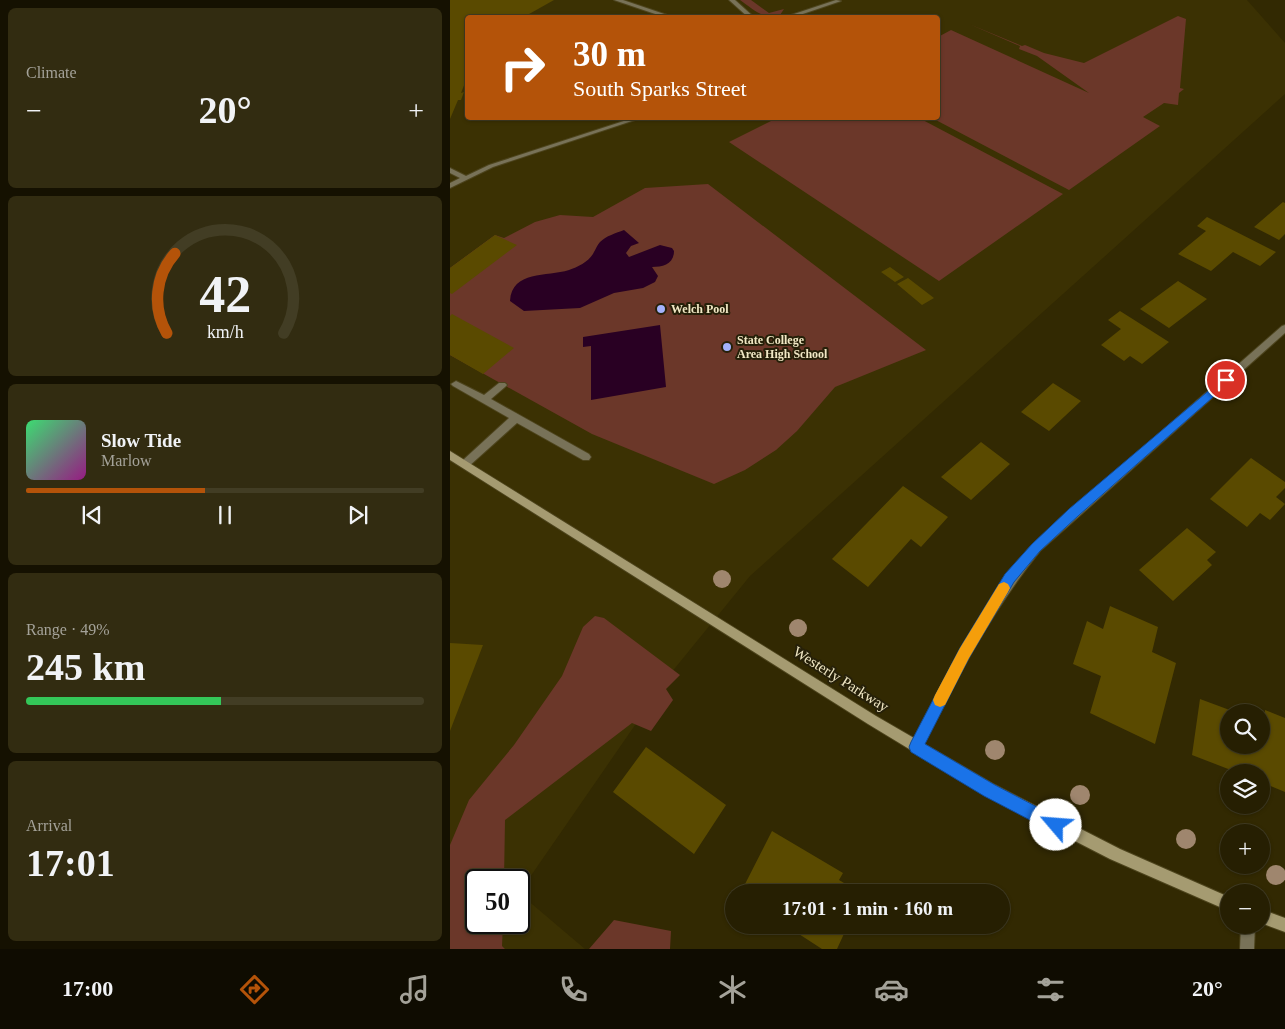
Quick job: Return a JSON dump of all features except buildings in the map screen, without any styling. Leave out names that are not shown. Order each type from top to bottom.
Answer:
[{"type":"main road","name":"Westerly Parkway","points":[[450,455],[916,747],[1044,819],[1115,854],[1220,900]]},
{"type":"main road","points":[[1270,919],[1285,925]]},
{"type":"street","points":[[617,0],[666,15]]},
{"type":"street","points":[[732,0],[750,15]]},
{"type":"street","points":[[794,15],[838,2]]},
{"type":"street","points":[[450,186],[465,178],[574,137],[631,120]]},
{"type":"street","points":[[450,170],[465,178]]},
{"type":"street","points":[[916,747],[987,615],[1010,578],[1036,548],[1284,330]]},
{"type":"street","points":[[456,384],[586,457]]},
{"type":"street","points":[[484,400],[502,385]]},
{"type":"street","points":[[465,464],[516,418]]},
{"type":"street","points":[[1247,949],[1248,934]]},
{"type":"shaded area","name":"State College Area High School","points":[[450,0],[1247,0],[1285,43],[1285,94],[750,576],[671,673],[530,877],[530,869],[465,869],[465,934],[530,934],[530,902],[585,949],[450,949]]},
{"type":"shaded area","points":[[740,0],[751,0],[769,13],[784,9],[780,15],[764,15]]},
{"type":"shaded area","points":[[1178,16],[1186,19],[1180,88],[1184,89],[1179,93],[1178,105],[1164,103],[1143,117],[1160,126],[1069,190],[936,120],[940,120],[940,36],[951,30],[1089,93],[1037,56],[1019,49],[1020,46],[969,24],[1022,46],[1025,45],[1044,53],[1084,63]]},
{"type":"shaded area","points":[[773,120],[923,120],[1063,194],[939,281],[729,142]]},
{"type":"shaded area","name":"Welch Pool","points":[[708,184],[926,350],[835,387],[797,431],[776,450],[745,470],[714,484],[592,434],[450,355],[450,268],[495,235],[504,238],[535,222],[560,215],[593,217],[645,188]]},
{"type":"shaded area","points":[[624,230],[639,243],[631,246],[626,253],[629,257],[660,245],[672,248],[674,251],[670,262],[652,267],[658,276],[655,282],[643,288],[614,293],[580,308],[524,311],[510,301],[512,291],[524,279],[576,267],[590,258],[602,240]]},
{"type":"shaded area","points":[[660,325],[666,387],[591,400],[591,346],[583,347],[583,337]]},
{"type":"shaded area","points":[[595,616],[604,618],[680,675],[666,689],[673,700],[651,731],[632,723],[505,820],[504,869],[465,869],[465,934],[503,934],[502,946],[505,949],[450,949],[450,845],[469,800],[514,745],[562,676],[583,627]]},
{"type":"shaded area","points":[[614,920],[671,931],[670,949],[589,949]]},
{"type":"slow traffic","points":[[940,700],[964,653],[1004,588]]},
{"type":"place","name":"Welch Pool","points":[[661,309]]},
{"type":"place","name":"State College Area High School","points":[[727,347]]},
{"type":"route","points":[[1056,825],[990,790],[916,747],[964,653],[1010,578],[1036,548],[1074,513],[1226,380]]}]
